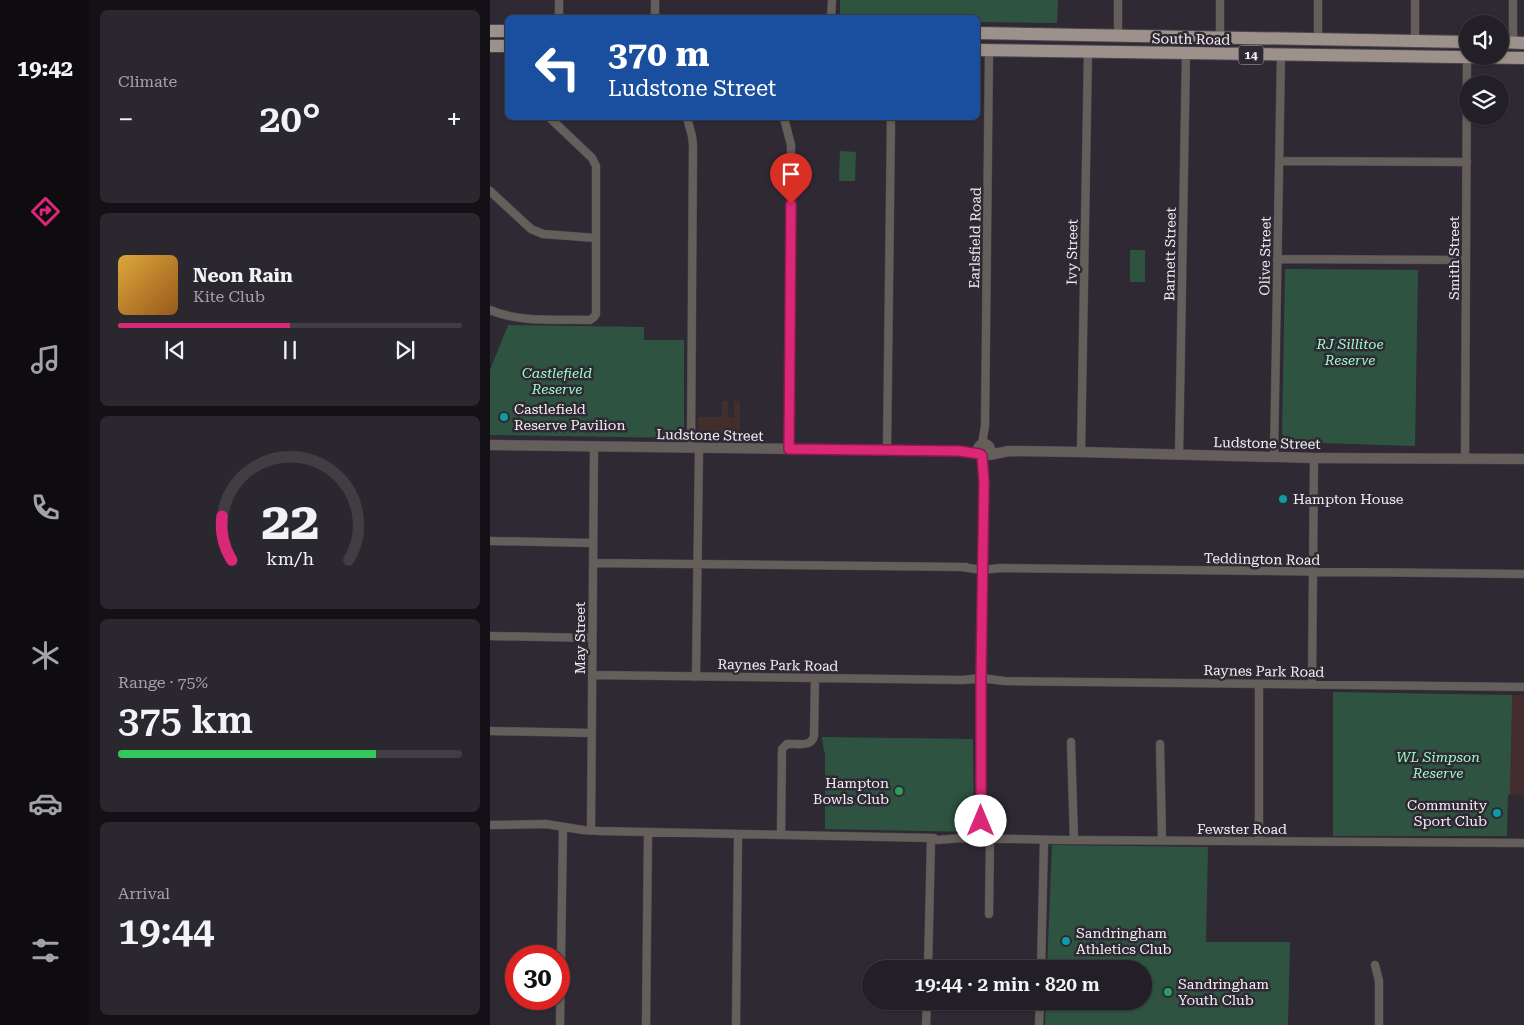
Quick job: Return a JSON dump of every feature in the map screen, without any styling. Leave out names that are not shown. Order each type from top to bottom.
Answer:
[{"type":"main road","points":[[490,31],[505,31]]},
{"type":"main road","name":"South Road","points":[[984,33],[1459,42]]},
{"type":"main road","points":[[983,50],[984,33]]},
{"type":"main road","points":[[1281,55],[1282,38]]},
{"type":"main road","points":[[490,46],[505,46]]},
{"type":"main road","name":"South Road","points":[[983,50],[1459,58]]},
{"type":"main road","name":"South Road","points":[[1509,58],[1524,58]]},
{"type":"street","points":[[558,15],[559,0]]},
{"type":"street","points":[[655,0],[655,15]]},
{"type":"street","points":[[832,0],[832,15]]},
{"type":"street","points":[[1118,0],[1118,35]]},
{"type":"street","points":[[1220,0],[1220,37]]},
{"type":"street","points":[[1318,0],[1318,39]]},
{"type":"street","points":[[1416,0],[1416,40]]},
{"type":"street","points":[[1513,0],[1519,43]]},
{"type":"street","name":"Earlsfield Road","points":[[981,838],[981,680],[985,450],[983,50]]},
{"type":"street","name":"Ivy Street","points":[[1081,452],[1088,52]]},
{"type":"street","name":"Barnett Street","points":[[1179,454],[1186,54]]},
{"type":"street","name":"Olive Street","points":[[1274,457],[1281,55]]},
{"type":"street","name":"Smith Street","points":[[1465,459],[1467,65]]},
{"type":"street","points":[[490,310],[511,318],[590,320],[594,317],[596,310],[597,174],[592,158],[552,120]]},
{"type":"street","points":[[688,120],[693,146],[695,448],[698,564],[696,676]]},
{"type":"street","points":[[785,120],[791,145],[789,449]]},
{"type":"street","points":[[887,450],[891,120]]},
{"type":"street","points":[[1279,161],[1467,162]]},
{"type":"street","points":[[490,191],[531,229],[543,234],[596,238]]},
{"type":"street","points":[[1277,259],[1466,260]]},
{"type":"street","name":"Ludstone Street","points":[[490,445],[985,450],[1314,458],[1524,459]]},
{"type":"street","name":"May Street","points":[[591,830],[594,447]]},
{"type":"street","points":[[1312,684],[1314,458]]},
{"type":"street","points":[[490,541],[593,544]]},
{"type":"street","name":"Teddington Road","points":[[593,563],[1524,574]]},
{"type":"street","points":[[490,636],[592,638]]},
{"type":"street","name":"Raynes Park Road","points":[[592,675],[1524,688]]},
{"type":"street","points":[[781,834],[782,749],[787,744],[806,744],[813,741],[815,678]]},
{"type":"street","points":[[1259,684],[1259,841]]},
{"type":"street","points":[[490,731],[592,733]]},
{"type":"street","points":[[1071,742],[1074,840]]},
{"type":"street","points":[[1160,744],[1162,841]]},
{"type":"street","name":"Fewster Road","points":[[490,824],[546,824],[583,830],[931,838],[941,840],[981,838],[1524,843]]},
{"type":"street","points":[[560,1025],[563,826]]},
{"type":"street","points":[[646,1025],[648,832]]},
{"type":"street","points":[[736,1025],[738,834]]},
{"type":"street","points":[[928,960],[931,838]]},
{"type":"street","points":[[989,914],[990,839]]},
{"type":"street","points":[[1041,960],[1044,840]]},
{"type":"street","points":[[1375,965],[1379,981],[1379,1025]]},
{"type":"street","points":[[926,1025],[927,1010]]},
{"type":"street","points":[[1039,1025],[1040,1010]]},
{"type":"shaded area","points":[[722,401],[728,401],[728,417],[734,418],[734,401],[740,401],[740,436],[698,435],[698,417],[722,417]]},
{"type":"shaded area","points":[[1511,695],[1524,695],[1524,795],[1508,795]]},
{"type":"green space","points":[[840,0],[1058,0],[1057,23],[980,22],[980,15],[840,15]]},
{"type":"green space","points":[[840,151],[856,152],[855,181],[839,181]]},
{"type":"green space","points":[[1130,250],[1145,250],[1145,282],[1130,282]]},
{"type":"green space","name":"RJ Sillitoe Reserve","points":[[1285,269],[1418,270],[1415,446],[1290,442],[1282,434]]},
{"type":"green space","name":"Castlefield Reserve","points":[[508,325],[644,327],[644,340],[684,340],[684,438],[490,435],[490,370]]},
{"type":"green space","name":"WL Simpson Reserve","points":[[1333,692],[1512,695],[1510,794],[1508,795],[1507,836],[1333,836]]},
{"type":"green space","name":"Hampton Bowls Club","points":[[822,737],[973,739],[974,832],[825,829],[825,752]]},
{"type":"green space","points":[[1052,845],[1208,847],[1206,942],[1290,942],[1288,1025],[1045,1025],[1046,1010],[1152,1010],[1152,960],[1047,960]]},
{"type":"place","name":"Castlefield Reserve Pavilion","points":[[504,417]]},
{"type":"place","name":"Hampton House","points":[[1283,499]]},
{"type":"place","name":"Hampton Bowls Club","points":[[899,791]]},
{"type":"place","name":"Community Sport Club","points":[[1497,813]]},
{"type":"place","name":"Sandringham Athletics Club","points":[[1066,941]]},
{"type":"place","name":"Sandringham Youth Club","points":[[1168,992]]},
{"type":"route","points":[[791,204],[789,449],[959,451],[980,454],[982,456],[984,482],[981,821]]}]
